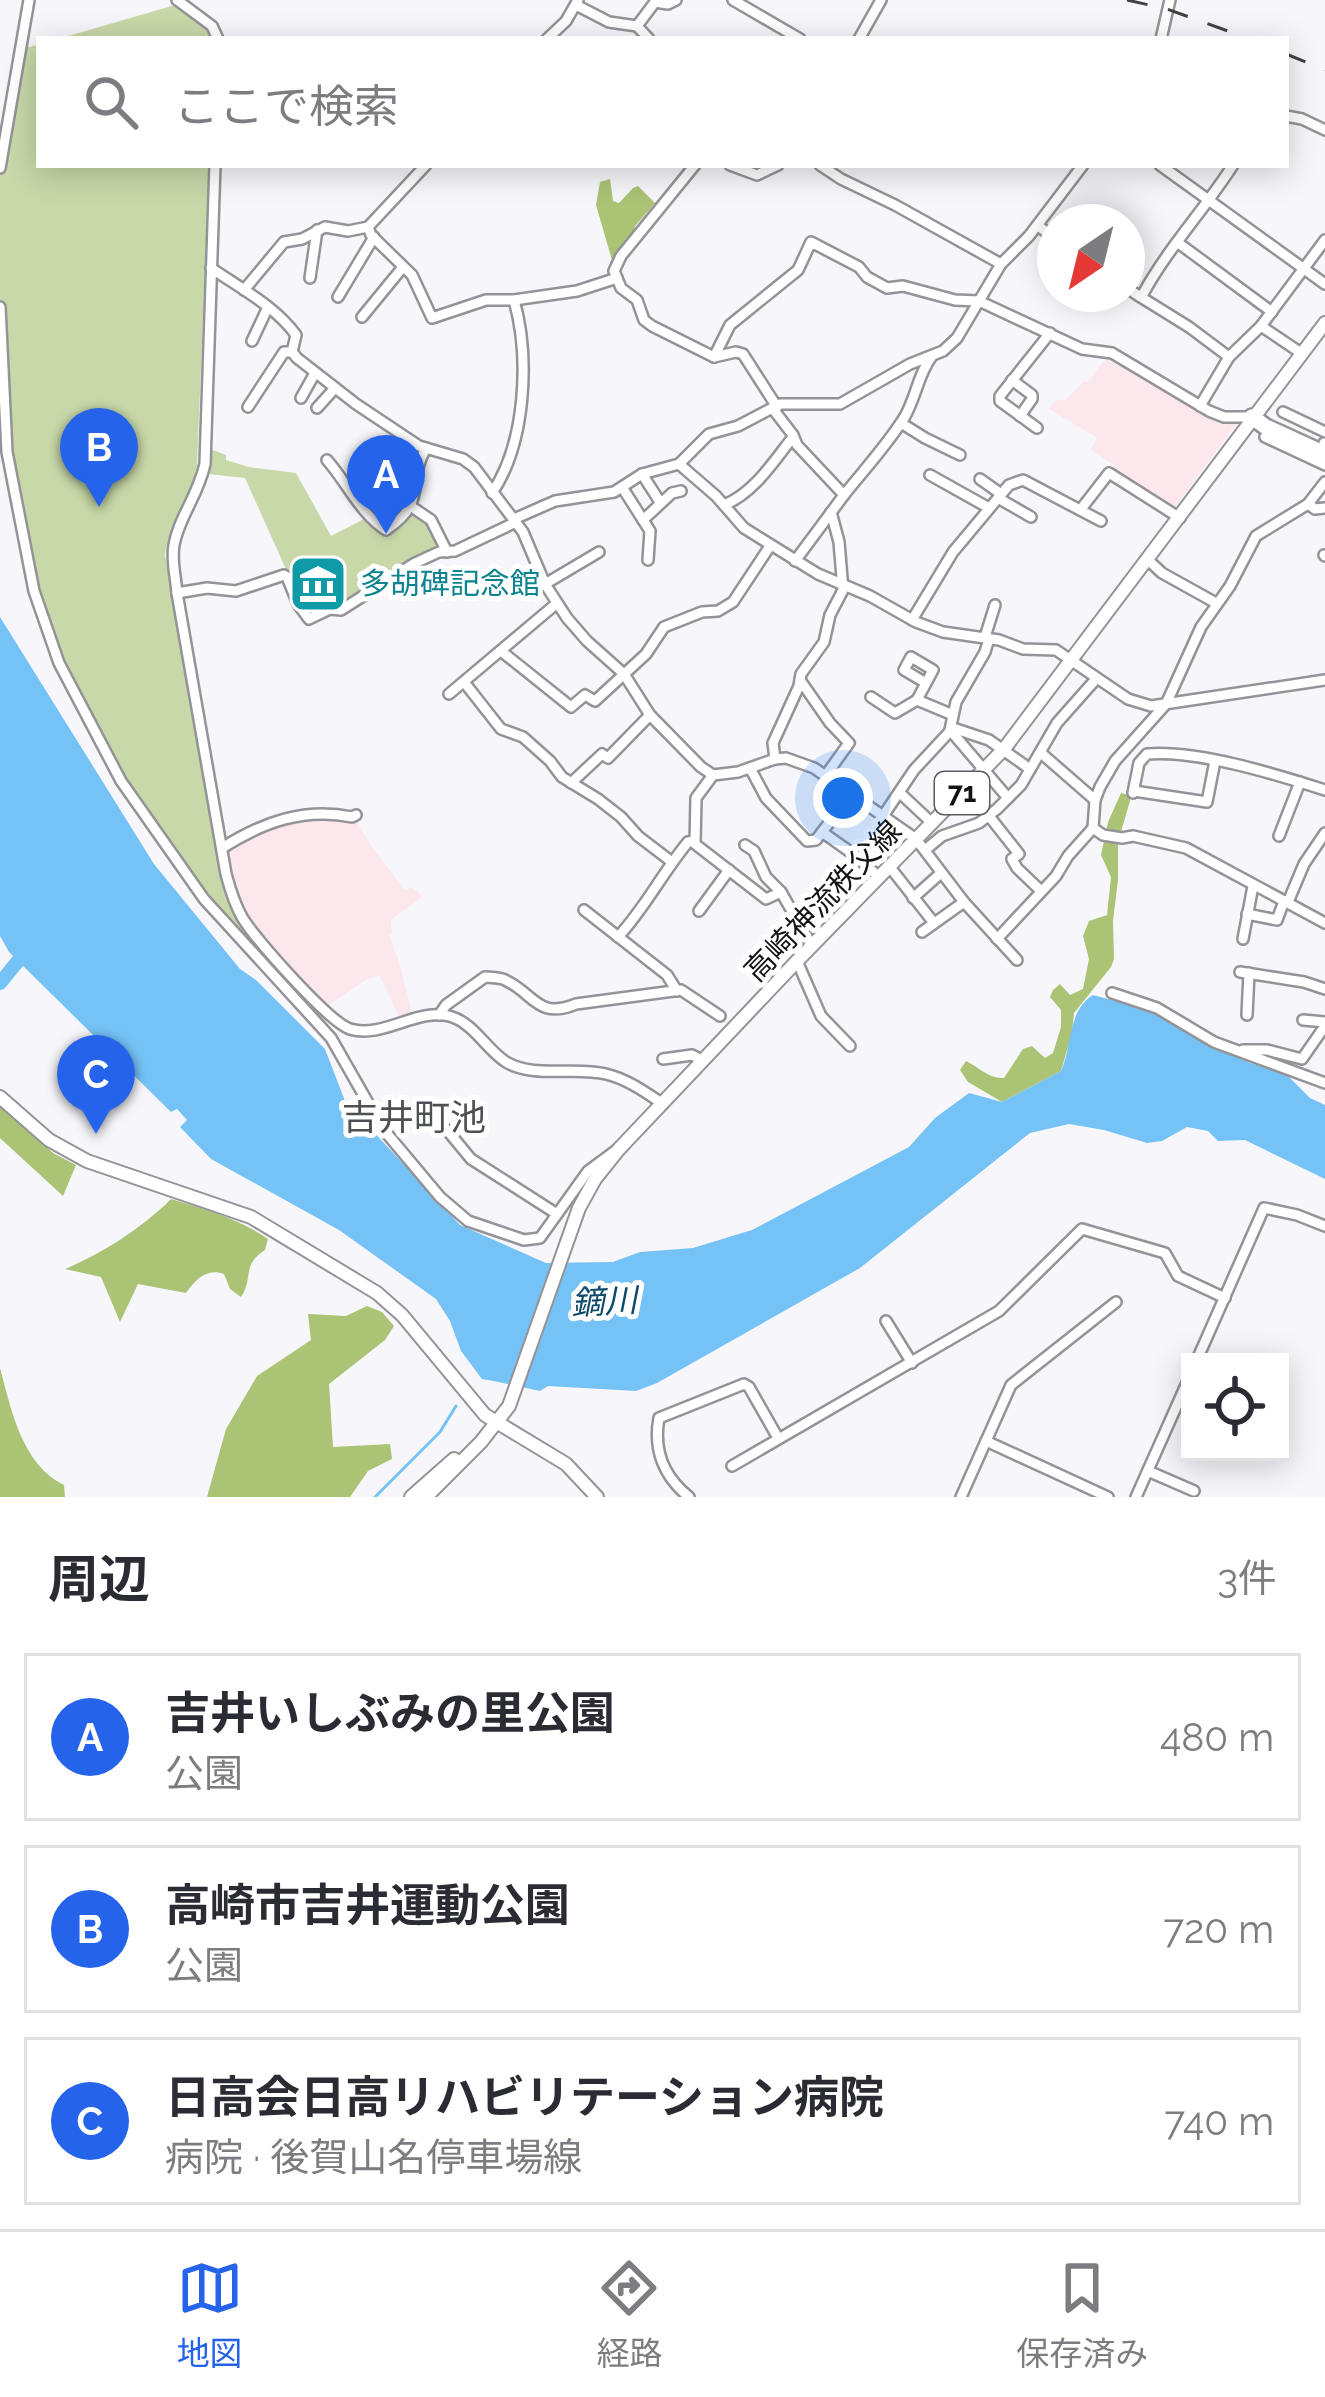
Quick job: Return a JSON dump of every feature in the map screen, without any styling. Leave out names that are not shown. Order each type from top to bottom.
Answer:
[{"type":"highway","points":[[1252,417],[1270,419],[1325,443]]},
{"type":"highway","points":[[1252,417],[1325,454]]},
{"type":"main road","name":"高崎神流秩父線","points":[[426,1497],[509,1406],[589,1187],[796,961],[884,871],[921,845],[932,823],[1004,748],[1252,417],[1323,331]]},
{"type":"main road","points":[[0,1097],[49,1140],[87,1161],[251,1217],[377,1293],[402,1315],[470,1399],[496,1423],[566,1464],[597,1497]]},
{"type":"main road","name":"高崎神流秩父線","points":[[411,1497],[496,1423]]},
{"type":"street","points":[[0,169],[29,0]]},
{"type":"street","points":[[178,0],[212,26],[217,36]]},
{"type":"street","points":[[637,26],[655,2],[676,0]]},
{"type":"street","points":[[733,0],[795,36]]},
{"type":"street","points":[[862,36],[881,0]]},
{"type":"street","points":[[1162,36],[1170,0]]},
{"type":"street","points":[[551,36],[577,2],[609,22],[637,26],[646,36]]},
{"type":"street","points":[[1289,117],[1325,130]]},
{"type":"street","points":[[215,168],[205,464],[172,550],[230,891],[244,922],[330,1016],[350,1029],[370,1030],[439,1015],[453,1017],[507,1062],[525,1069],[604,1073],[663,1103]]},
{"type":"street","points":[[338,297],[371,232],[424,168]]},
{"type":"street","points":[[693,168],[621,256],[614,271],[621,288],[637,300],[644,320],[689,346],[714,357],[742,354],[801,450],[844,495]]},
{"type":"street","points":[[738,168],[757,175],[772,168]]},
{"type":"street","points":[[824,168],[1001,264]]},
{"type":"street","points":[[1054,204],[1081,168]]},
{"type":"street","points":[[1164,168],[1325,284]]},
{"type":"street","points":[[1145,288],[1231,168]]},
{"type":"street","points":[[244,290],[284,242],[302,239],[325,226],[371,232],[412,275],[432,318],[486,300],[577,291],[617,278]]},
{"type":"street","points":[[177,593],[236,590],[284,575],[309,620],[330,609],[341,610],[415,563],[455,550],[555,501],[605,495],[642,474],[679,464],[709,434],[787,403],[840,404],[951,346],[1001,264],[1037,227]]},
{"type":"street","points":[[310,278],[317,229]]},
{"type":"street","points":[[1200,406],[1229,357],[1261,326],[1325,240]]},
{"type":"street","points":[[714,357],[730,325],[798,270],[811,242],[887,288],[903,286],[979,301],[1088,351],[1112,353],[1225,417],[1252,417]]},
{"type":"street","points":[[1178,242],[1272,312]]},
{"type":"street","points":[[362,317],[403,267]]},
{"type":"street","points":[[211,268],[268,307],[296,335],[292,352]]},
{"type":"street","points":[[492,493],[512,452],[522,394],[522,335],[514,300]]},
{"type":"street","points":[[1145,300],[1229,357]]},
{"type":"street","points":[[0,307],[5,443],[28,568],[59,663],[121,781],[204,899],[331,1038],[383,1130],[440,1197],[468,1221],[524,1240],[540,1238],[595,1164],[619,1149]]},
{"type":"street","points":[[252,341],[268,307]]},
{"type":"street","points":[[1261,326],[1301,353]]},
{"type":"street","points":[[1036,428],[1000,401],[1000,396],[1050,333]]},
{"type":"street","points":[[248,407],[284,352],[292,352],[334,388],[419,446],[469,462],[532,548],[556,604],[624,674],[650,715],[713,775]]},
{"type":"street","points":[[795,561],[901,423],[922,369],[932,356]]},
{"type":"street","points":[[301,398],[315,373]]},
{"type":"street","points":[[1012,380],[1033,399],[1020,416]]},
{"type":"street","points":[[317,408],[334,388]]},
{"type":"street","points":[[1283,412],[1325,432]]},
{"type":"street","points":[[901,423],[960,455]]},
{"type":"street","points":[[724,506],[756,482],[794,436]]},
{"type":"street","points":[[1265,437],[1325,465]]},
{"type":"street","points":[[327,460],[367,516],[382,529],[390,528],[412,506],[426,448]]},
{"type":"street","points":[[679,464],[744,528],[795,561],[943,632],[1023,649],[1051,648],[1128,699],[1151,706],[1325,680]]},
{"type":"street","points":[[1081,509],[1109,472],[1180,518]]},
{"type":"street","points":[[642,474],[660,502]]},
{"type":"street","points":[[930,476],[989,508]]},
{"type":"street","points":[[980,479],[1031,517]]},
{"type":"street","points":[[912,620],[953,552],[1009,485],[1024,480],[1101,521]]},
{"type":"street","points":[[997,939],[1093,828],[1095,800],[1115,761],[1166,704],[1201,627],[1256,536],[1308,504],[1325,482]]},
{"type":"street","points":[[622,487],[651,538],[648,560]]},
{"type":"street","points":[[643,520],[672,493],[682,491]]},
{"type":"street","points":[[1308,504],[1325,508]]},
{"type":"street","points":[[412,506],[431,520],[447,552]]},
{"type":"street","points":[[775,759],[773,743],[799,679],[824,642],[843,585],[831,512]]},
{"type":"street","points":[[501,651],[571,707],[585,695],[595,701],[646,654],[671,623],[718,611],[733,602],[770,546]]},
{"type":"street","points":[[545,584],[599,552]]},
{"type":"street","points":[[1148,560],[1216,603]]},
{"type":"street","points":[[449,694],[556,604]]},
{"type":"street","points":[[883,816],[914,770],[950,730],[959,695],[985,652],[995,605]]},
{"type":"street","points":[[799,679],[849,743],[826,775]]},
{"type":"street","points":[[921,845],[989,816],[1008,798],[1057,723],[1096,679]]},
{"type":"street","points":[[464,682],[497,725],[523,737],[571,783],[598,799],[672,862]]},
{"type":"street","points":[[871,698],[895,713],[917,700],[926,683]]},
{"type":"street","points":[[917,700],[953,715]]},
{"type":"street","points":[[571,783],[602,754],[608,758],[650,715]]},
{"type":"street","points":[[950,730],[968,732],[1004,748],[1030,769]]},
{"type":"street","points":[[950,730],[1008,798]]},
{"type":"street","points":[[1041,753],[1095,800]]},
{"type":"street","points":[[1215,761],[1207,802],[1134,792],[1139,763],[1147,754],[1157,753],[1215,761],[1325,790]]},
{"type":"street","points":[[694,841],[696,798],[713,775],[775,759],[794,759],[826,775],[921,845],[1017,960]]},
{"type":"street","points":[[1115,761],[1139,763]]},
{"type":"street","points":[[750,768],[766,799],[802,838],[812,842],[851,794]]},
{"type":"street","points":[[1279,836],[1300,782]]},
{"type":"street","points":[[900,793],[932,823]]},
{"type":"street","points":[[222,848],[300,813],[356,815]]},
{"type":"street","points":[[989,816],[1019,854],[1012,860],[1017,868],[1041,890]]},
{"type":"street","points":[[1093,828],[1103,835],[1133,836],[1186,848],[1325,923]]},
{"type":"street","points":[[822,832],[884,871],[934,923]]},
{"type":"street","points":[[1247,914],[1277,920],[1325,832]]},
{"type":"street","points":[[618,938],[688,842],[694,841],[766,899],[781,892]]},
{"type":"street","points":[[745,845],[758,856],[766,877],[781,892],[812,946]]},
{"type":"street","points":[[699,911],[729,870]]},
{"type":"street","points":[[913,898],[941,873]]},
{"type":"street","points":[[1243,939],[1252,886]]},
{"type":"street","points":[[922,932],[964,902]]},
{"type":"street","points":[[584,910],[667,975],[677,991]]},
{"type":"street","points":[[796,961],[821,1016],[850,1046]]},
{"type":"street","points":[[1246,1015],[1244,973],[1325,988]]},
{"type":"street","points":[[439,1015],[485,977],[504,979],[547,1008],[677,991],[720,1016]]},
{"type":"street","points":[[1112,993],[1157,1008],[1201,1036],[1325,1083]]},
{"type":"street","points":[[1241,1052],[1254,1048],[1302,1059],[1325,1024],[1303,1020]]},
{"type":"street","points":[[663,1059],[692,1054],[704,1062]]},
{"type":"street","points":[[447,1130],[471,1160],[556,1214]]},
{"type":"street","points":[[1200,1353],[1264,1208],[1325,1226]]},
{"type":"street","points":[[732,1466],[998,1311],[1082,1229],[1165,1253],[1178,1276],[1225,1298]]},
{"type":"street","points":[[961,1497],[1011,1385],[1116,1302]]},
{"type":"street","points":[[886,1321],[912,1363]]},
{"type":"street","points":[[689,1497],[662,1466],[658,1418],[744,1384],[778,1438]]},
{"type":"street","points":[[1136,1497],[1181,1396]]},
{"type":"street","points":[[986,1441],[1108,1497]]},
{"type":"street","points":[[1148,1471],[1194,1491]]},
{"type":"shaded area","points":[[1112,357],[1179,396],[1240,419],[1174,508],[1113,469],[1114,465],[1091,450],[1097,438],[1049,409],[1054,401],[1066,399],[1087,383]]},
{"type":"shaded area","points":[[300,814],[356,820],[405,890],[412,887],[420,894],[421,898],[391,920],[389,935],[413,1016],[400,1019],[380,976],[367,979],[326,1007],[249,922],[233,885],[226,848]]},
{"type":"green space","points":[[175,5],[209,36],[68,36]]},
{"type":"green space","points":[[36,45],[36,168],[209,168],[197,466],[165,555],[220,875],[241,924],[273,965],[266,971],[141,819],[71,698],[44,630],[0,403],[0,150],[16,51]]},
{"type":"green space","points":[[610,179],[613,201],[619,203],[638,186],[655,203],[635,226],[641,238],[614,267],[596,205],[600,182]]},
{"type":"green space","points":[[211,449],[249,467],[296,473],[331,536],[366,518],[371,521],[401,486],[411,493],[410,506],[429,520],[438,540],[432,552],[341,607],[307,616],[245,478],[208,474]]},
{"type":"green space","points":[[1121,793],[1129,795],[1130,801],[1118,842],[1111,967],[1074,1013],[1061,1071],[1002,1102],[968,1082],[960,1070],[966,1061],[1004,1078],[1023,1049],[1032,1046],[1045,1058],[1053,1053],[1061,1010],[1050,997],[1060,984],[1070,995],[1083,989],[1089,959],[1083,936],[1089,921],[1107,915],[1111,877],[1101,855]]},
{"type":"green space","points":[[0,1107],[53,1153],[76,1165],[63,1196],[0,1138]]},
{"type":"green space","points":[[171,1199],[246,1226],[268,1239],[265,1250],[250,1266],[241,1297],[230,1289],[224,1274],[212,1272],[186,1293],[138,1284],[120,1322],[101,1277],[65,1269],[121,1239]]},
{"type":"green space","points":[[367,1306],[382,1312],[394,1326],[385,1340],[329,1384],[333,1447],[390,1444],[392,1459],[368,1471],[350,1497],[207,1497],[226,1429],[257,1376],[311,1340],[308,1314],[346,1316]]},
{"type":"green space","points":[[0,1368],[28,1450],[64,1485],[65,1497],[0,1497]]},
{"type":"water","name":"鏑川","points":[[0,617],[154,864],[240,969],[325,1049],[345,1101],[460,1225],[546,1263],[613,1262],[640,1252],[693,1248],[752,1230],[909,1147],[935,1118],[969,1093],[1002,1102],[1061,1071],[1075,1019],[1093,995],[1160,1013],[1195,1038],[1287,1075],[1310,1098],[1325,1105],[1325,1179],[1245,1140],[1218,1141],[1208,1131],[1187,1127],[1162,1141],[1147,1143],[1069,1124],[1030,1133],[860,1268],[657,1383],[636,1391],[548,1386],[540,1391],[482,1379],[461,1351],[436,1299],[339,1230],[211,1159],[180,1127],[187,1120],[177,1109],[171,1112],[9,952],[0,936]]},
{"type":"waterway","points":[[0,983],[27,950]]},
{"type":"waterway","points":[[375,1497],[440,1432],[456,1406]]},
{"type":"railway","points":[[1127,0],[1242,36]]},
{"type":"railway","points":[[1289,55],[1325,70]]},
{"type":"place","name":"高崎市吉井運動公園","points":[[99,507]]},
{"type":"place","name":"吉井いしぶみの里公園","points":[[386,534]]},
{"type":"place","name":"多胡碑記念館","points":[[318,584]]},
{"type":"place","name":"日高会日高リハビリテーション病院","points":[[96,1134]]},
{"type":"district","name":"吉井町池","points":[[414,1117]]}]
